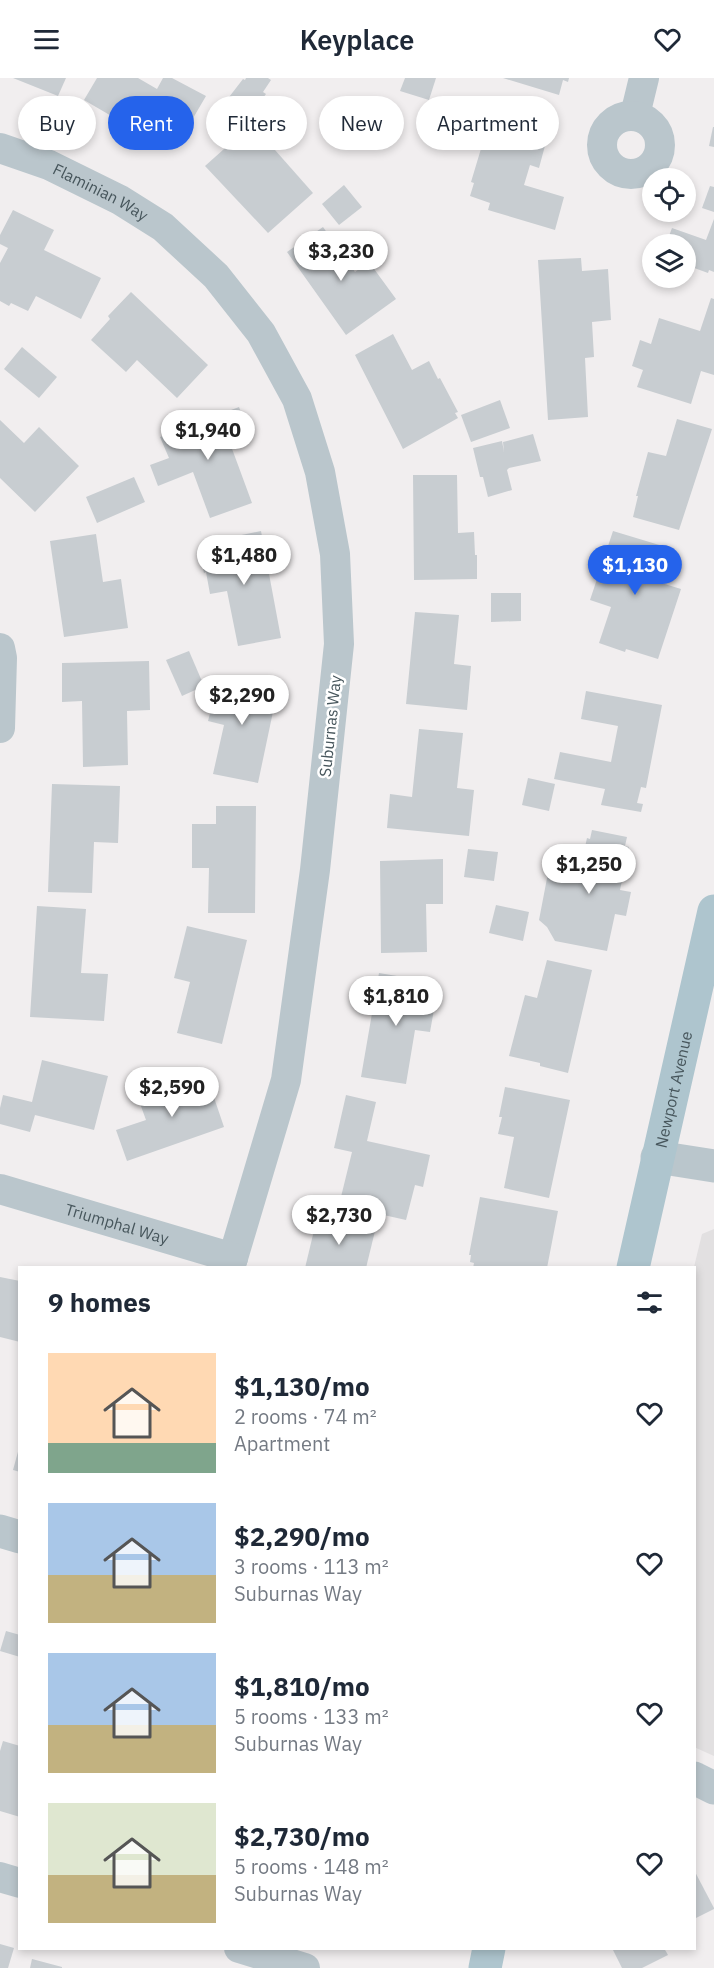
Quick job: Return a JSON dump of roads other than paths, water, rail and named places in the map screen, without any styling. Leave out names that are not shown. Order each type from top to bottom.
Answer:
[{"type":"main road","name":"Newport Avenue","points":[[633,1266],[714,911]]},
{"type":"main road","points":[[485,1968],[489,1950]]},
{"type":"street","points":[[635,116],[644,78]]},
{"type":"street","name":"Flaminian Way","points":[[0,148],[49,165],[120,200],[163,227]]},
{"type":"street","name":"Suburnas Way","points":[[163,227],[216,276],[261,333],[297,399],[320,472],[335,554],[339,644],[315,870],[296,1012],[286,1080],[232,1263]]},
{"type":"street","points":[[0,648],[2,658],[0,728]]},
{"type":"street","points":[[657,1157],[714,1166]]},
{"type":"street","name":"Triumphal Way","points":[[0,1189],[232,1263]]},
{"type":"street","points":[[0,1531],[18,1536]]},
{"type":"street","points":[[696,1779],[714,1788]]},
{"type":"street","points":[[0,1877],[18,1882]]},
{"type":"street","points":[[246,1950],[305,1968]]}]
